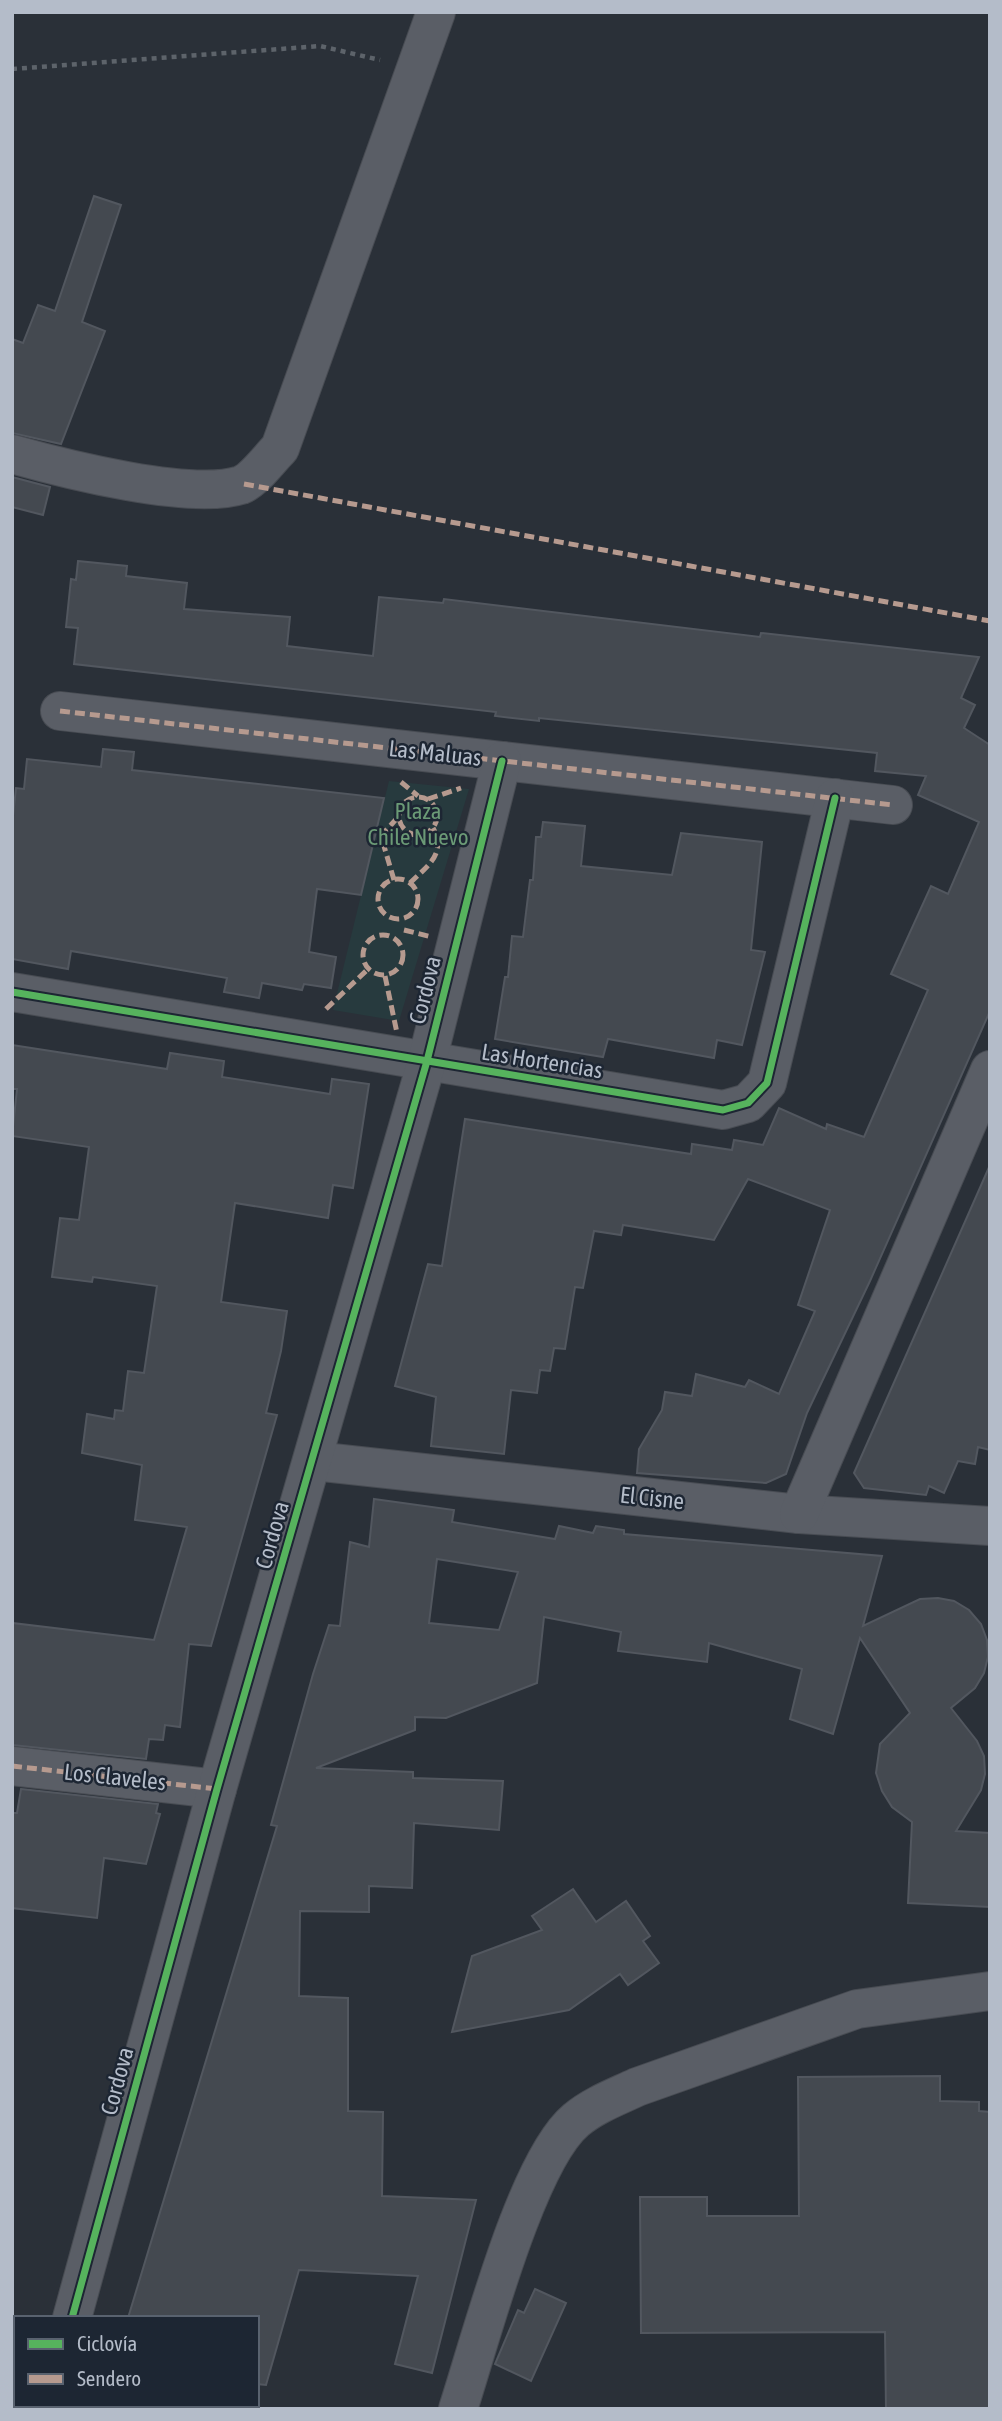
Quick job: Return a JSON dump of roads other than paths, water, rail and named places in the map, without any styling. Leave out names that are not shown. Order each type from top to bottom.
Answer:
[{"type":"street","points":[[12,454],[77,471],[206,492],[244,484],[280,448],[436,12]]},
{"type":"street","name":"Las Maluas","points":[[60,711],[893,805]]},
{"type":"street","name":"Cordova","points":[[73,2316],[218,1789],[428,1061],[502,761]]},
{"type":"street","name":"Las Hortencias","points":[[12,992],[723,1110],[748,1103],[767,1083],[835,798]]},
{"type":"street","points":[[799,1514],[990,1070]]},
{"type":"street","name":"El Cisne","points":[[314,1461],[799,1514],[990,1526]]},
{"type":"street","name":"Los Claveles","points":[[12,1766],[218,1789]]},
{"type":"street","points":[[458,2409],[524,2207],[554,2148],[575,2121],[603,2103],[637,2087],[858,2009],[990,1991]]},
{"type":"park label","name":"Plaza Chile Nuevo","points":[[418,824]]}]
